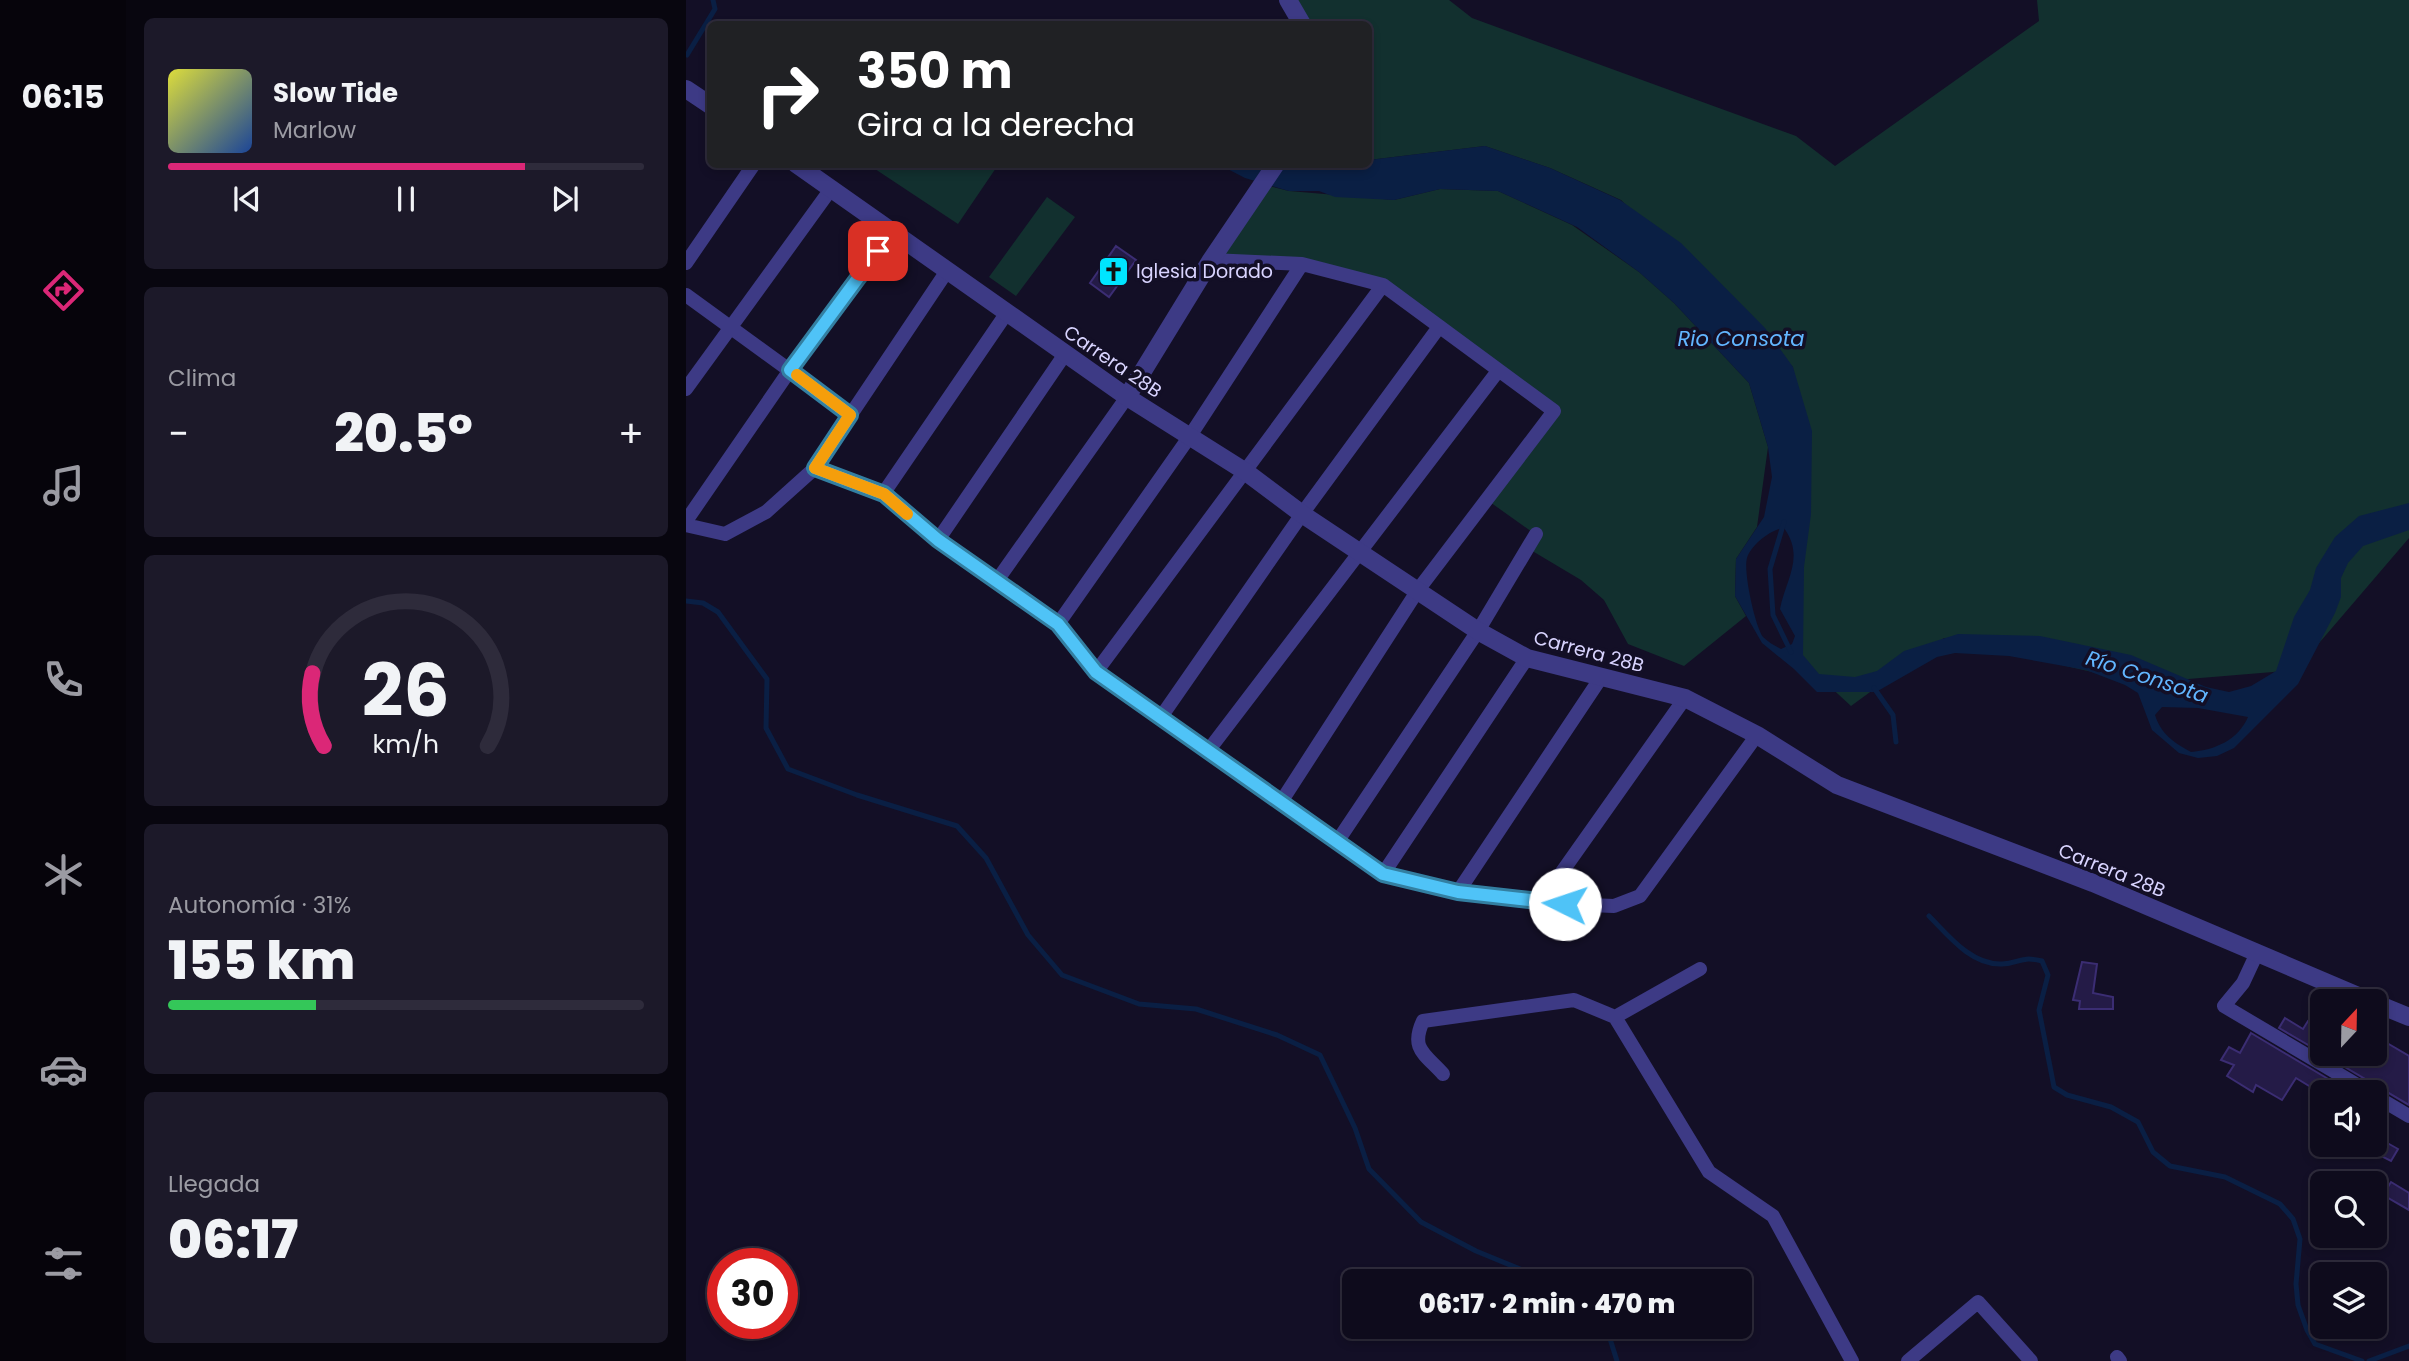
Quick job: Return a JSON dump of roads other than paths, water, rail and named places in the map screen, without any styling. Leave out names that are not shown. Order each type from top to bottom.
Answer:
[{"type":"street","points":[[1288,0],[1300,21]]},
{"type":"street","points":[[688,94],[707,104]]},
{"type":"street","points":[[686,263],[751,168]]},
{"type":"street","name":"Carrera 28B","points":[[802,168],[1127,397],[1246,472],[1302,514],[1478,631],[1527,658],[1685,698],[1757,735],[1837,785],[2093,883],[2342,989]]},
{"type":"street","points":[[996,582],[1127,397],[1211,260],[1273,168]]},
{"type":"street","points":[[686,389],[831,189]]},
{"type":"street","points":[[893,231],[790,370],[686,523],[725,534],[766,512],[815,468],[947,271]]},
{"type":"street","points":[[1211,260],[1302,264],[1383,285],[1554,411],[1418,590],[1280,802]]},
{"type":"street","points":[[1058,624],[1190,436],[1302,264]]},
{"type":"street","points":[[1096,672],[1383,285]]},
{"type":"street","points":[[686,295],[850,415]]},
{"type":"street","points":[[884,494],[1006,314]]},
{"type":"street","points":[[1161,717],[1302,514],[1439,327]]},
{"type":"street","points":[[938,540],[1065,354]]},
{"type":"street","points":[[1208,751],[1362,553],[1498,371]]},
{"type":"street","points":[[815,468],[884,494],[938,540],[1058,624],[1096,672],[1383,874],[1458,892],[1540,903],[1615,906],[1640,896],[1757,735]]},
{"type":"street","points":[[1337,842],[1478,631],[1536,534]]},
{"type":"street","points":[[1383,874],[1527,658]]},
{"type":"street","points":[[1458,892],[1602,676]]},
{"type":"street","points":[[1540,903],[1685,698]]},
{"type":"street","points":[[2257,953],[2243,984],[2224,1006],[2349,1080]]},
{"type":"street","points":[[1615,1017],[1700,969]]},
{"type":"street","points":[[1443,1074],[1416,1045],[1416,1036],[1423,1021],[1574,1000],[1615,1017],[1709,1172],[1773,1216],[1852,1361]]},
{"type":"street","name":"Carrera 28B","points":[[2387,1008],[2409,1017]]},
{"type":"street","points":[[2387,1103],[2409,1116]]},
{"type":"street","points":[[1908,1361],[1979,1303],[2031,1361]]},
{"type":"water","name":"Rio Consota","points":[[1485,146],[1550,168],[1620,200],[1681,243],[1765,328],[1793,367],[1812,431],[1811,514],[1804,567],[1803,655],[1819,674],[1855,677],[1877,671],[1904,651],[1958,634],[2040,636],[2131,655],[2206,687],[2229,692],[2251,686],[2276,671],[2294,617],[2310,590],[2316,568],[2335,537],[2359,516],[2409,503],[2409,530],[2363,546],[2348,563],[2341,578],[2341,597],[2335,613],[2298,684],[2234,748],[2217,756],[2198,758],[2179,753],[2152,730],[2138,693],[2125,685],[2086,670],[2009,656],[1955,653],[1937,657],[1876,692],[1817,692],[1762,643],[1735,596],[1736,559],[1764,517],[1772,477],[1768,447],[1749,383],[1674,303],[1639,272],[1577,227],[1498,191],[1440,189],[1394,200],[1335,197],[1319,191],[1289,191],[1245,178],[1226,168],[1372,168],[1372,160]],"holes":[[[1784,528],[1790,539],[1794,558],[1780,609],[1795,636],[1792,644],[1781,649],[1765,639],[1760,631],[1750,598],[1746,565],[1749,553],[1773,531]],[[2162,707],[2198,708],[2248,717],[2232,738],[2209,749],[2191,752],[2165,733],[2155,715]]]},
{"type":"waterway","points":[[708,21],[715,9],[713,0]]},
{"type":"waterway","points":[[687,55],[707,22]]},
{"type":"waterway","name":"Río Consota","points":[[1784,522],[1770,569],[1773,615],[1791,652]]},
{"type":"waterway","points":[[686,601],[703,603],[718,612],[767,679],[766,728],[788,769],[857,795],[957,826],[986,858],[1028,935],[1062,975],[1139,1004],[1196,1009],[1277,1035],[1320,1055],[1355,1128],[1369,1169],[1421,1222],[1476,1251],[1520,1269]]},
{"type":"waterway","points":[[1874,688],[1893,715],[1896,742]]},
{"type":"waterway","points":[[1929,916],[1960,947],[1989,963],[2011,963],[2028,959],[2042,961],[2048,975],[2039,1010],[2054,1087],[2067,1095],[2111,1107],[2138,1122],[2153,1152],[2170,1166],[2225,1177],[2280,1204],[2293,1219],[2300,1239],[2296,1284],[2298,1305],[2307,1330],[2315,1344],[2362,1361]]},
{"type":"waterway","points":[[1610,1339],[1617,1361]]},
{"type":"waterway","points":[[2369,1361],[2409,1346]]},
{"type":"place","name":"Iglesia Dorado","points":[[1113,271]]}]
